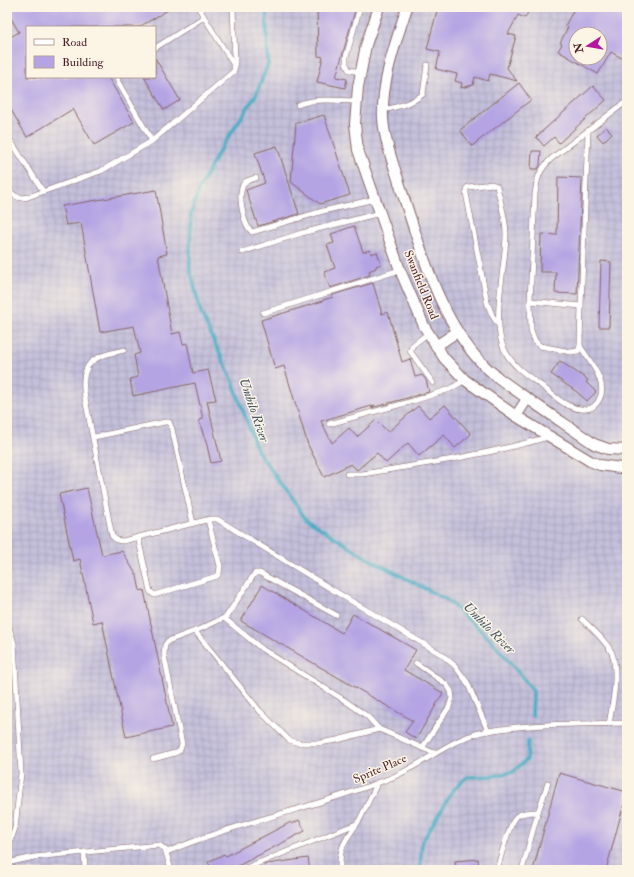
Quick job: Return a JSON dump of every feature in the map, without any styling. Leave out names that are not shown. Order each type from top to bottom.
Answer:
[{"type":"street","name":"Swanfield Road","points":[[379,7],[366,45],[360,72],[355,124],[358,150],[400,270],[427,334],[444,358],[465,380],[516,416],[590,461],[600,465],[627,469]]},
{"type":"street","name":"Swanfield Road","points":[[407,7],[390,64],[385,93],[383,118],[387,140],[412,222],[428,270],[444,308],[457,332],[478,359],[499,380],[594,444],[608,449],[627,450]]},
{"type":"street","points":[[436,346],[457,332]]},
{"type":"street","points":[[516,416],[527,399]]},
{"type":"lane","points":[[198,7],[235,68]]},
{"type":"lane","points":[[7,186],[11,193],[19,198],[28,198],[101,171],[152,142],[232,75],[235,68],[233,7]]},
{"type":"lane","points":[[360,7],[346,57],[346,64],[349,70],[360,72]]},
{"type":"lane","points":[[156,47],[204,17]]},
{"type":"lane","points":[[384,110],[394,108],[416,99],[423,94],[425,90],[427,65]]},
{"type":"lane","points":[[118,78],[118,82],[152,142]]},
{"type":"lane","points":[[298,105],[306,101],[314,100],[357,101]]},
{"type":"lane","points":[[588,132],[580,306],[580,346],[578,351],[575,353],[540,346],[535,341],[531,330],[530,301],[537,179],[543,167],[552,158],[627,101]]},
{"type":"lane","points":[[7,135],[42,192]]},
{"type":"lane","points":[[256,178],[244,184],[242,189],[243,216],[248,228],[252,232],[323,211],[375,199]]},
{"type":"lane","points":[[499,326],[492,315],[487,302],[466,193],[466,189],[468,187],[492,184],[496,186],[504,218],[506,234],[499,326],[501,342],[505,351],[516,367],[571,407],[583,410],[590,409],[596,405],[602,393],[602,386],[599,378],[580,346]]},
{"type":"lane","points":[[242,252],[380,213]]},
{"type":"lane","points":[[263,313],[400,270]]},
{"type":"lane","points":[[530,301],[580,306]]},
{"type":"lane","points":[[427,334],[413,344],[410,351],[433,383]]},
{"type":"lane","points":[[124,350],[100,356],[92,360],[83,380],[112,536],[118,541],[193,523],[217,519],[441,654],[456,666],[467,682],[488,731]]},
{"type":"lane","points":[[330,424],[421,399],[450,389],[465,380]]},
{"type":"lane","points":[[94,437],[169,422],[172,429],[193,523]]},
{"type":"lane","points":[[347,474],[362,474],[454,459],[521,445],[549,436]]},
{"type":"lane","points":[[138,537],[150,591],[154,594],[217,576],[219,574],[220,566],[208,520]]},
{"type":"lane","points":[[153,759],[175,753],[180,750],[182,744],[164,654],[164,649],[168,641],[224,618],[230,612],[252,576],[257,573],[260,573],[336,615]]},
{"type":"lane","points":[[224,618],[262,650],[344,700],[367,716],[379,729],[434,753]]},
{"type":"lane","points":[[582,619],[602,638],[612,656],[615,686],[609,724]]},
{"type":"lane","points":[[7,621],[14,643],[21,773],[15,828],[12,837],[7,843]]},
{"type":"lane","points":[[195,631],[259,710],[289,740],[299,743],[320,743],[379,729]]},
{"type":"lane","points":[[416,663],[446,684],[451,691],[452,698],[449,707],[422,748]]},
{"type":"lane","name":"Sprite Place","points":[[167,852],[219,832],[378,782],[406,770],[459,740],[488,731],[547,725],[627,723]]},
{"type":"lane","points":[[340,870],[340,851],[378,782]]},
{"type":"lane","points":[[522,870],[538,812],[548,783]]},
{"type":"lane","points":[[497,870],[510,826],[516,817],[523,814],[538,812]]},
{"type":"lane","points":[[241,870],[356,824]]},
{"type":"lane","points":[[7,864],[34,857],[159,846],[163,847],[167,852],[171,869],[160,870]]},
{"type":"lane","points":[[84,852],[85,870]]},
{"type":"shaded area","points":[[7,7],[627,7],[627,870],[7,870]]},
{"type":"building","points":[[7,7],[173,7],[141,26],[26,26],[26,78],[109,78],[134,122],[94,145],[73,109],[27,137],[7,103],[7,39],[19,32],[7,12]]},
{"type":"building","points":[[317,7],[356,7],[336,77],[347,79],[345,88],[317,82],[323,57],[318,56]]},
{"type":"building","points":[[438,7],[531,7],[525,18],[518,15],[508,34],[516,36],[507,68],[517,81],[490,74],[488,81],[475,77],[473,85],[461,88],[462,83],[455,81],[457,74],[436,69],[440,52],[427,49]]},
{"type":"building","points":[[575,7],[627,7],[627,61],[611,52],[608,57],[608,26],[565,26]]},
{"type":"building","points":[[568,27],[568,57],[558,51],[562,44],[560,43]]},
{"type":"building","points":[[156,60],[180,100],[164,110],[145,78],[156,78]]},
{"type":"building","points":[[584,66],[603,66],[598,74]]},
{"type":"building","points":[[519,83],[531,100],[472,146],[460,130]]},
{"type":"building","points":[[593,86],[606,100],[559,143],[554,137],[544,146],[536,137]]},
{"type":"building","points":[[324,115],[350,195],[320,204],[291,182],[296,123]]},
{"type":"building","points":[[606,127],[612,133],[603,142],[597,135]]},
{"type":"building","points":[[277,146],[299,214],[258,226],[246,190],[265,183],[255,153]]},
{"type":"building","points":[[532,151],[541,151],[540,165],[538,169],[531,169]]},
{"type":"building","points":[[558,177],[582,178],[577,294],[555,293],[556,272],[540,272],[541,234],[557,235]]},
{"type":"building","points":[[156,190],[167,254],[158,256],[172,334],[180,332],[183,344],[187,343],[193,373],[208,370],[216,400],[207,401],[221,461],[211,463],[205,437],[199,420],[203,419],[195,383],[133,396],[130,379],[138,377],[134,355],[140,353],[134,326],[100,332],[81,223],[66,225],[62,206]]},
{"type":"building","points":[[354,226],[363,252],[370,250],[371,254],[377,252],[381,264],[369,271],[370,275],[330,288],[324,272],[335,268],[327,245],[334,243],[331,234]]},
{"type":"building","points":[[601,261],[611,262],[609,327],[599,327]]},
{"type":"building","points":[[373,283],[382,314],[388,312],[402,362],[410,359],[415,377],[422,375],[426,380],[429,392],[371,408],[375,405],[321,421],[332,443],[349,428],[357,437],[376,420],[388,432],[418,406],[429,418],[445,405],[471,434],[455,448],[444,435],[419,456],[408,443],[386,463],[377,453],[357,470],[351,464],[324,477],[308,445],[284,366],[275,369],[261,320],[323,301],[333,297],[332,295]]},
{"type":"building","points":[[560,361],[588,380],[586,382],[596,392],[587,401],[577,392],[551,374]]},
{"type":"building","points":[[87,488],[102,555],[122,551],[137,576],[140,591],[144,590],[172,727],[126,737],[102,621],[93,623],[80,559],[73,561],[59,494]]},
{"type":"building","points":[[262,585],[342,633],[353,614],[416,650],[404,670],[443,693],[416,739],[405,732],[413,721],[241,621]]},
{"type":"building","points":[[559,773],[627,792],[606,870],[533,870]]},
{"type":"building","points":[[299,820],[305,831],[234,868],[233,866],[225,870],[212,870],[208,862],[224,854],[226,856],[291,822],[292,824]]},
{"type":"building","points":[[308,858],[310,870],[265,870],[264,865],[267,864]]},
{"type":"building","points":[[478,859],[479,870],[456,870],[455,861]]},
{"type":"waterway","name":"Umbilo River","points":[[266,7],[268,64],[256,95],[218,153],[199,189],[191,213],[190,268],[201,314],[232,379],[257,450],[306,519],[367,558],[447,600],[490,639],[525,680],[533,691],[532,716]]},
{"type":"waterway","name":"Umbilo River","points":[[420,870],[422,842],[453,790],[467,777],[493,776],[513,772],[527,759],[528,740]]}]
